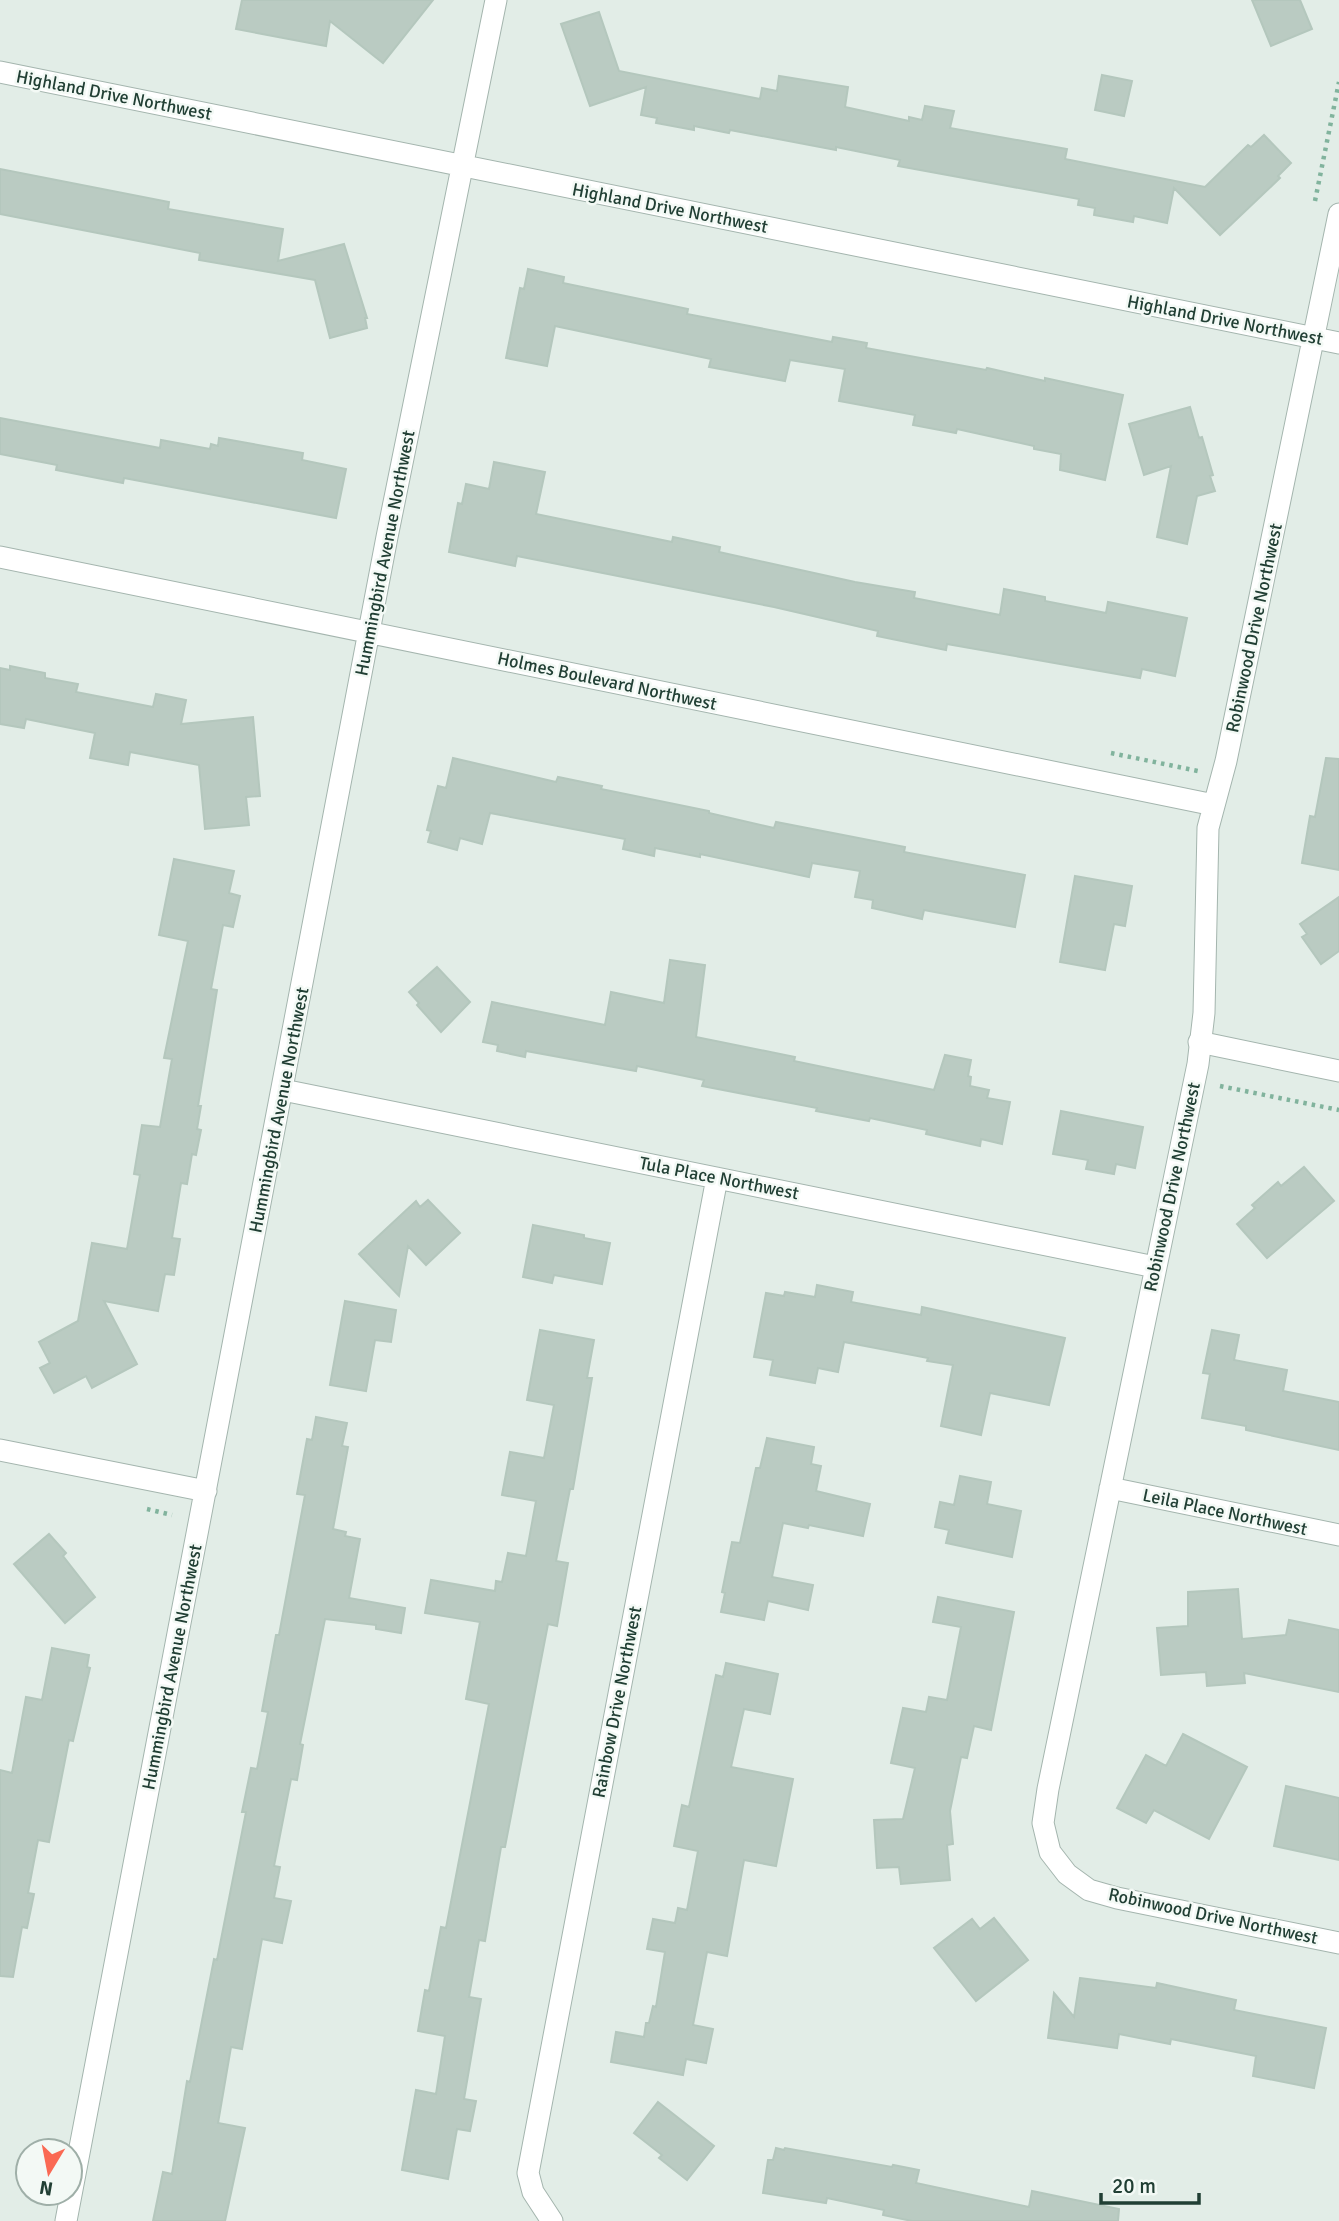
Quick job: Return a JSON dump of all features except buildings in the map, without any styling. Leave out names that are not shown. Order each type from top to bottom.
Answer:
[{"type":"street","name":"Hummingbird Avenue Northwest","points":[[66,2221],[370,632],[496,0]]},
{"type":"street","name":"Highland Drive Northwest","points":[[0,72],[1339,343]]},
{"type":"street","name":"Robinwood Drive Northwest","points":[[1339,214],[1226,761],[1208,828],[1204,1013],[1195,1081],[1048,1790],[1044,1823],[1050,1852],[1067,1874],[1089,1890],[1339,1943]]},
{"type":"street","name":"Holmes Boulevard Northwest","points":[[0,557],[1214,805]]},
{"type":"street","points":[[1199,1042],[1339,1071]]},
{"type":"street","name":"Tula Place Northwest","points":[[283,1090],[1155,1267]]},
{"type":"street","name":"Rainbow Drive Northwest","points":[[552,2221],[533,2192],[528,2173],[717,1178]]},
{"type":"street","points":[[0,1450],[206,1491]]},
{"type":"street","name":"Leila Place Northwest","points":[[1110,1488],[1339,1535]]},
{"type":"path","points":[[1195,1081],[1339,1110]]}]
